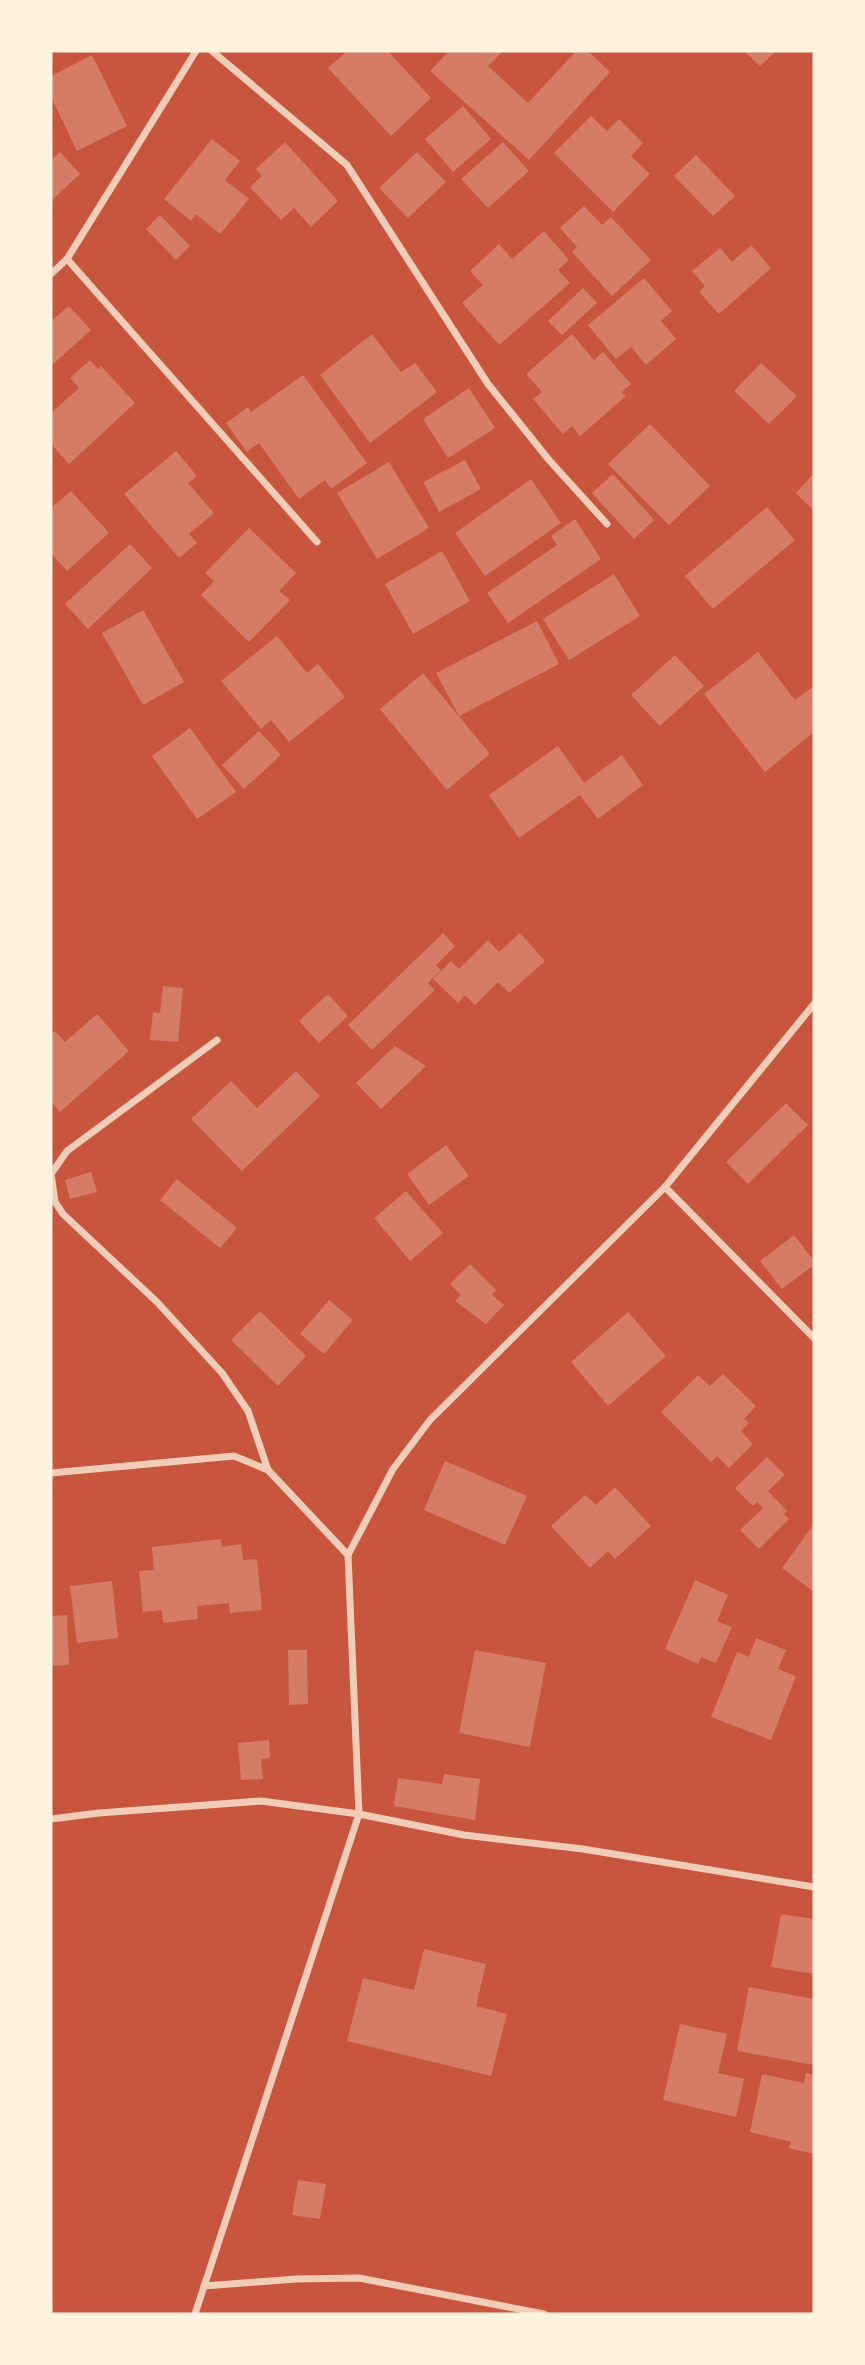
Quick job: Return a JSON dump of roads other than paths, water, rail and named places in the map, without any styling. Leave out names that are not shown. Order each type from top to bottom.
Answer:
[{"type":"street","points":[[51,274],[67,259],[196,51]]},
{"type":"street","points":[[212,51],[347,165],[488,384],[549,460],[607,524]]},
{"type":"street","points":[[67,259],[317,542]]},
{"type":"street","points":[[195,2314],[359,1814],[348,1555],[393,1469],[430,1420],[665,1187],[814,1004]]},
{"type":"street","points":[[217,1040],[67,1151],[51,1174],[55,1202],[63,1214],[157,1302],[222,1373],[248,1411],[268,1470]]},
{"type":"street","points":[[665,1187],[814,1338]]},
{"type":"street","points":[[51,1473],[234,1456],[268,1470],[348,1555]]},
{"type":"street","points":[[51,1819],[261,1801],[359,1814],[464,1835],[583,1849],[814,1887]]},
{"type":"street","points":[[204,2286],[359,2277],[544,2314]]}]
